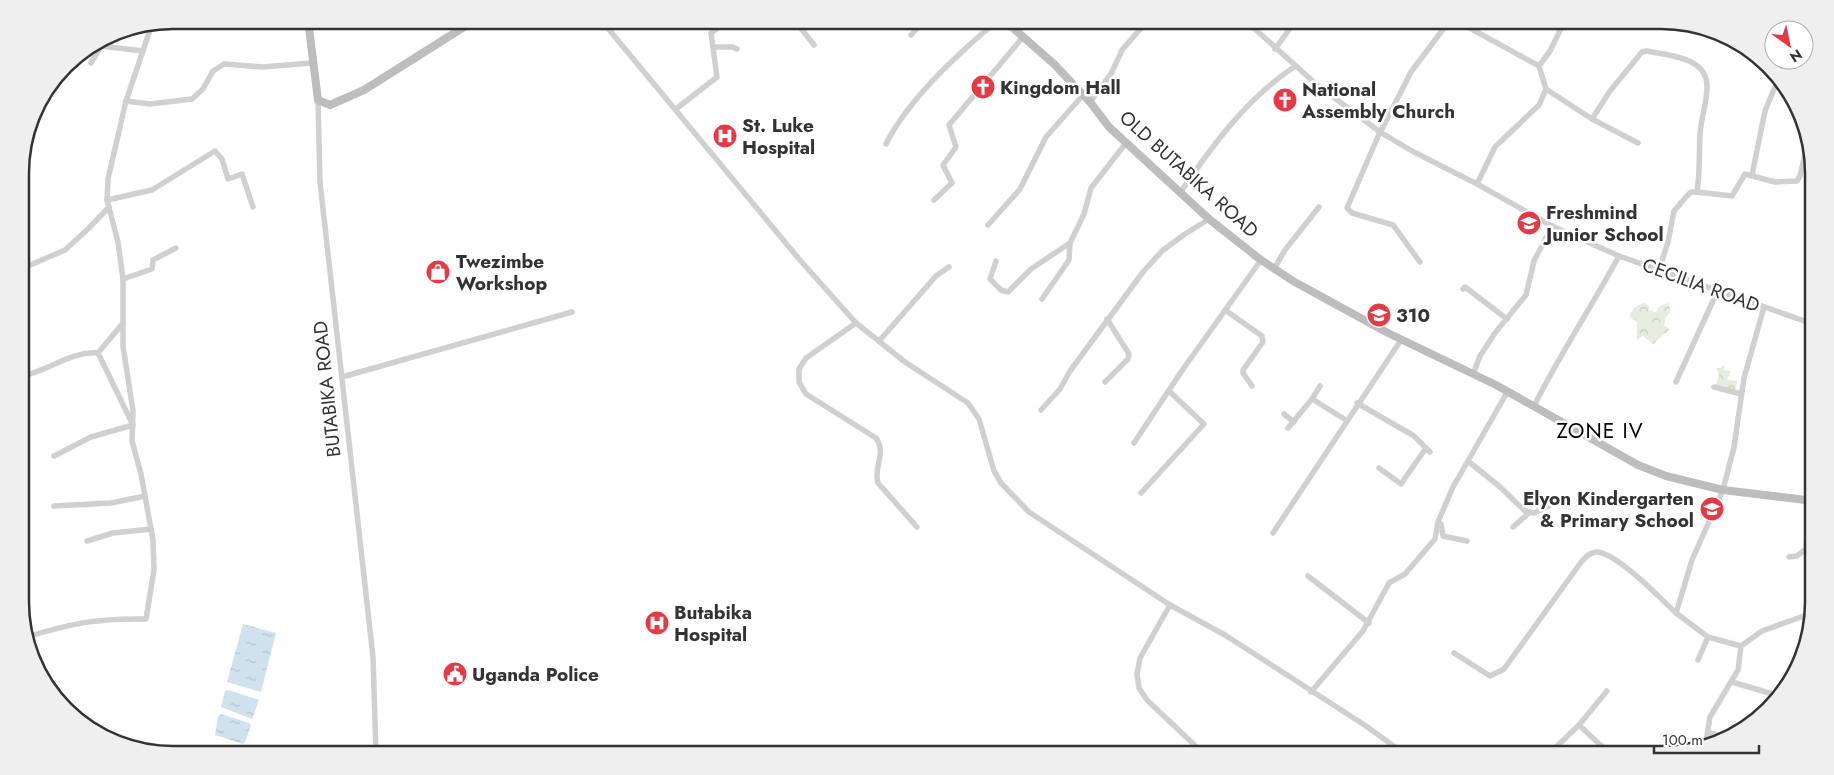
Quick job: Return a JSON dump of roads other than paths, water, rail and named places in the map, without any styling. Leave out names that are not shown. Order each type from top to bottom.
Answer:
[{"type":"main road","name":"BUTABIKA ROAD","points":[[309,29],[318,100]]},
{"type":"main road","points":[[318,100],[330,105],[350,98],[461,29]]},
{"type":"main road","name":"OLD BUTABIKA ROAD","points":[[1014,29],[1054,64],[1126,143],[1209,219],[1274,269],[1337,307],[1509,392],[1638,465],[1666,476],[1722,490],[1805,500]]},
{"type":"street","points":[[609,29],[676,108],[799,259],[856,323],[880,340],[905,362],[968,403],[979,419],[994,471],[1001,483],[1029,512],[1170,604],[1225,635],[1379,734],[1394,746]]},
{"type":"street","points":[[676,108],[717,77],[711,33],[716,29]]},
{"type":"street","points":[[802,29],[814,45]]},
{"type":"street","points":[[911,35],[916,29]]},
{"type":"street","points":[[886,144],[901,119],[942,71],[988,29]]},
{"type":"street","points":[[1090,102],[1111,74],[1122,50],[1140,29]]},
{"type":"street","name":"CECILIA ROAD","points":[[1255,29],[1294,67],[1380,132],[1552,226],[1619,256],[1717,292],[1805,321]]},
{"type":"street","points":[[1275,49],[1289,29]]},
{"type":"street","points":[[1420,262],[1393,225],[1352,214],[1347,208],[1380,132],[1412,72],[1443,29]]},
{"type":"street","points":[[1471,29],[1539,66],[1546,89],[1592,119],[1638,143]]},
{"type":"street","points":[[1539,66],[1550,51],[1561,29]]},
{"type":"street","points":[[33,635],[61,626],[106,618],[146,619],[154,570],[151,529],[132,440],[133,425],[123,346],[123,279],[118,242],[107,200],[108,179],[126,101],[150,31]]},
{"type":"street","points":[[934,200],[952,183],[943,165],[956,147],[949,125],[1023,37]]},
{"type":"street","points":[[104,46],[143,51]]},
{"type":"street","points":[[713,47],[733,47],[737,49]]},
{"type":"street","points":[[90,63],[99,48]]},
{"type":"street","points":[[1592,119],[1610,92],[1642,52],[1646,51],[1692,62],[1704,75],[1707,86],[1700,134],[1701,167],[1697,192]]},
{"type":"street","points":[[126,101],[150,104],[192,99],[203,89],[213,71],[224,64],[262,67],[312,63]]},
{"type":"street","points":[[1180,193],[1214,143],[1239,114],[1278,78],[1294,67]]},
{"type":"street","points":[[1752,175],[1765,111],[1775,84]]},
{"type":"street","points":[[1476,184],[1495,147],[1539,105],[1546,89]]},
{"type":"street","points":[[988,225],[1020,189],[1046,137],[1083,95]]},
{"type":"street","name":"BUTABIKA ROAD","points":[[318,100],[320,182],[373,657],[376,746]]},
{"type":"street","points":[[1042,299],[1069,260],[1070,243],[1084,214],[1092,188],[1126,143]]},
{"type":"street","points":[[107,200],[152,190],[215,151],[222,159],[228,179],[242,174],[253,207]]},
{"type":"street","points":[[1659,270],[1668,242],[1674,211],[1691,192],[1732,196],[1745,174],[1775,182],[1798,180],[1804,156]]},
{"type":"street","points":[[29,266],[65,250],[109,207]]},
{"type":"street","points":[[1274,269],[1285,250],[1319,207]]},
{"type":"street","points":[[1041,410],[1060,389],[1107,319],[1162,252],[1185,234],[1209,219]]},
{"type":"street","points":[[1473,374],[1480,356],[1526,295],[1534,261],[1552,226]]},
{"type":"street","points":[[996,262],[990,278],[1002,290],[1008,292],[1030,269],[1070,243]]},
{"type":"street","points":[[123,279],[152,269],[153,260],[176,248]]},
{"type":"street","points":[[1534,406],[1551,373],[1589,312],[1619,256]]},
{"type":"street","points":[[1134,443],[1261,260]]},
{"type":"street","points":[[880,340],[936,276],[949,267]]},
{"type":"street","points":[[1463,289],[1465,287],[1468,288],[1507,319]]},
{"type":"street","points":[[1676,382],[1717,292]]},
{"type":"street","points":[[1676,613],[1692,560],[1722,490],[1734,447],[1741,394],[1764,307]]},
{"type":"street","points":[[1225,310],[1262,336],[1262,342],[1243,370],[1243,374],[1252,386]]},
{"type":"street","points":[[342,377],[572,312]]},
{"type":"street","points":[[1105,382],[1128,359],[1129,354],[1107,319]]},
{"type":"street","points":[[98,353],[123,323]]},
{"type":"street","points":[[856,323],[806,358],[799,370],[799,382],[806,394],[876,438],[881,449],[876,476],[878,483],[917,527]]},
{"type":"street","points":[[1273,533],[1346,420],[1401,340]]},
{"type":"street","points":[[29,374],[74,355],[85,352],[98,353]]},
{"type":"street","points":[[98,353],[133,425]]},
{"type":"street","points":[[1288,428],[1312,399],[1320,386]]},
{"type":"street","points":[[1714,387],[1741,394]]},
{"type":"street","points":[[1141,493],[1204,424],[1169,391]]},
{"type":"street","points":[[1311,692],[1369,623],[1389,583],[1405,574],[1435,539],[1440,517],[1453,487],[1469,462],[1504,396],[1509,392]]},
{"type":"street","points":[[1312,399],[1346,420]]},
{"type":"street","points":[[1358,403],[1414,436],[1428,450],[1401,484],[1379,468]]},
{"type":"street","points":[[1284,414],[1294,422]]},
{"type":"street","points":[[54,456],[86,439],[133,425]]},
{"type":"street","points":[[1469,462],[1499,486],[1513,501],[1530,512],[1534,513],[1550,506]]},
{"type":"street","points":[[54,506],[111,502],[144,496]]},
{"type":"street","points":[[1513,527],[1530,512]]},
{"type":"street","points":[[1440,517],[1443,536],[1467,541]]},
{"type":"street","points":[[87,541],[106,534],[151,529]]},
{"type":"street","points":[[1789,557],[1797,556],[1805,550]]},
{"type":"street","points":[[1454,654],[1490,676],[1504,670],[1582,561],[1592,552],[1599,552],[1631,571],[1676,613],[1708,637],[1741,646]]},
{"type":"street","points":[[1308,576],[1369,623]]},
{"type":"street","points":[[1170,604],[1140,658],[1137,674],[1139,688],[1147,700],[1196,746]]},
{"type":"street","points":[[1707,739],[1713,711],[1738,670],[1741,646],[1762,631],[1804,616]]},
{"type":"street","points":[[1698,660],[1708,637]]},
{"type":"street","points":[[1732,682],[1772,694]]},
{"type":"street","points":[[1557,746],[1579,725],[1607,691]]},
{"type":"street","points":[[1579,725],[1602,746]]},
{"type":"street","points":[[1708,732],[1717,735]]},
{"type":"water","points":[[243,624],[276,633],[261,692],[227,682]]},
{"type":"water","points":[[228,690],[259,700],[252,719],[221,707],[225,691]]},
{"type":"water","points":[[221,714],[251,725],[243,744],[215,735],[218,717]]},
{"type":"place","name":"Kingdom Hall","points":[[983,87]]},
{"type":"place","name":"National Assembly Church","points":[[1285,100]]},
{"type":"place","name":"St. Luke Hospital","points":[[725,136]]},
{"type":"place","name":"Freshmind Junior School","points":[[1529,223]]},
{"type":"place","name":"Twezimbe Workshop","points":[[438,272]]},
{"type":"place","name":"310","points":[[1379,315]]},
{"type":"place","name":"Elyon Kindergarten & Primary School","points":[[1712,509]]},
{"type":"place","name":"Butabika Hospital","points":[[657,623]]},
{"type":"place","name":"Uganda Police","points":[[455,674]]},
{"type":"district","name":"ZONE IV","points":[[1600,431]]}]
